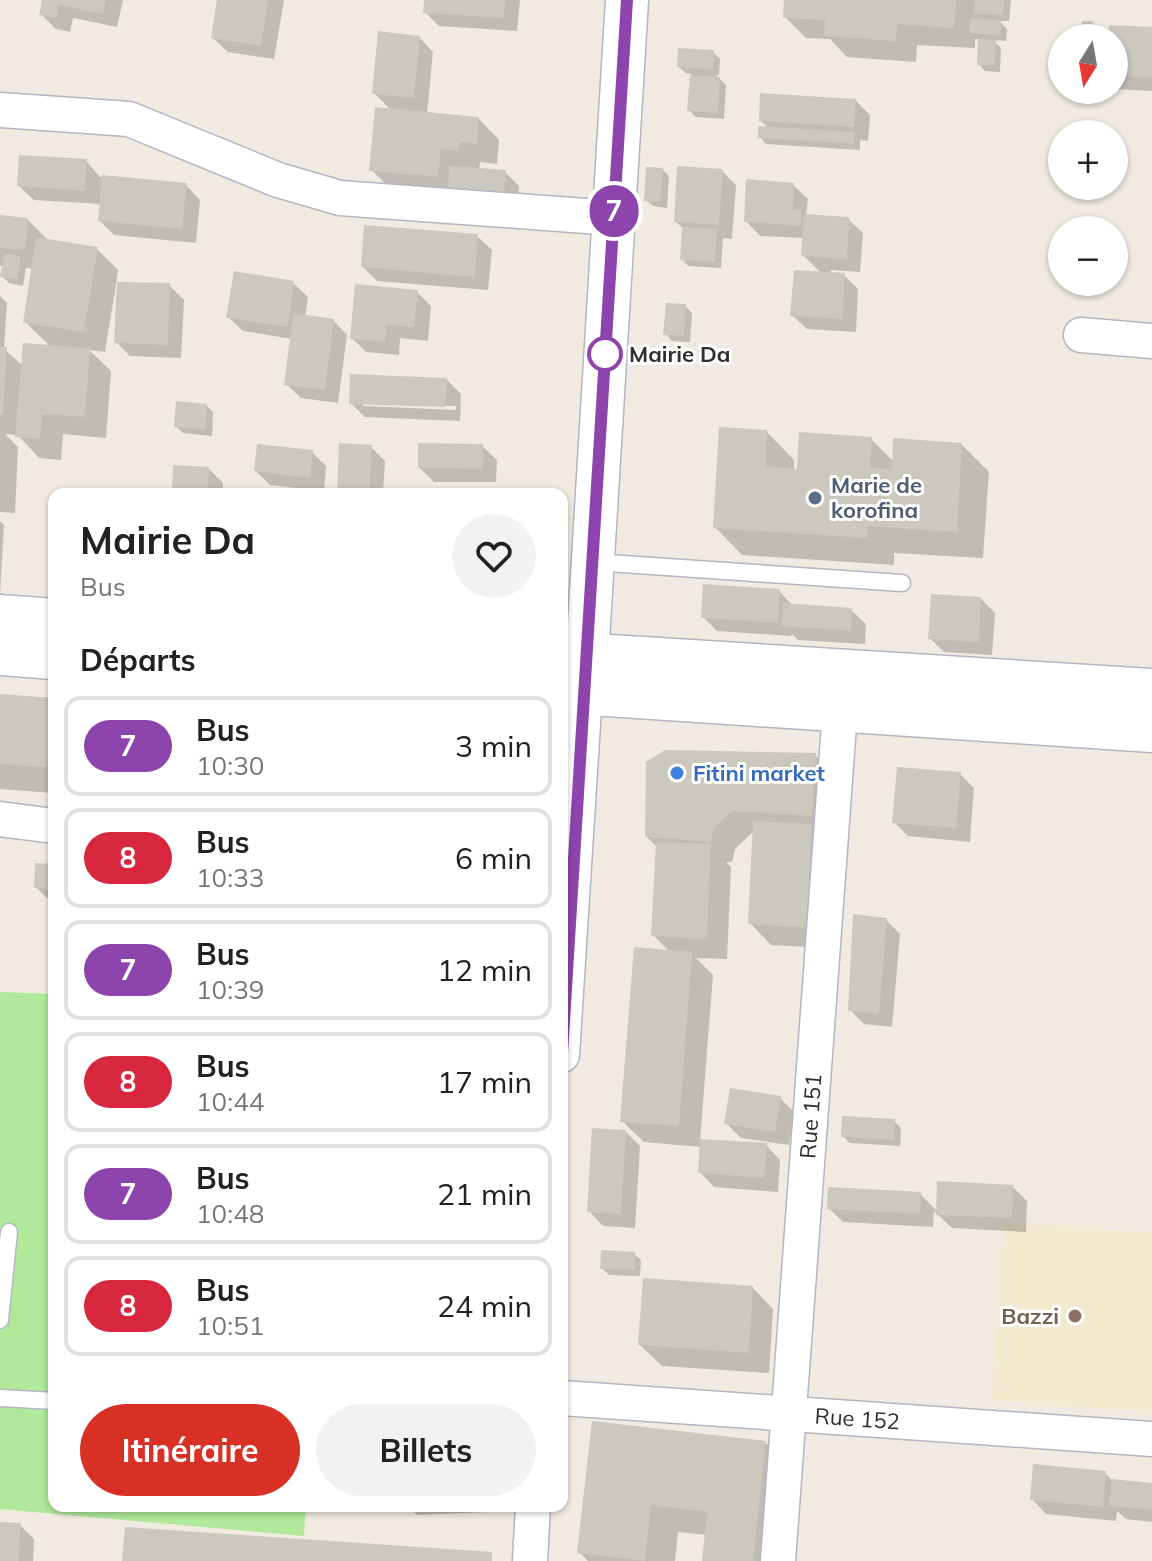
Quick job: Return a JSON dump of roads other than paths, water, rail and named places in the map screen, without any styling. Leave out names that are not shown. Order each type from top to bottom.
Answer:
[{"type":"main road","points":[[0,617],[48,621]]},
{"type":"main road","points":[[0,653],[48,657]]},
{"type":"main road","points":[[574,673],[842,691],[1152,730]]},
{"type":"main road","points":[[842,691],[1152,691]]},
{"type":"street","points":[[568,864],[574,673],[593,562],[627,0]]},
{"type":"street","points":[[0,110],[129,119],[278,180],[340,198],[613,218]]},
{"type":"street","points":[[1081,335],[1152,341]]},
{"type":"street","name":"Rue 151","points":[[778,1561],[842,691]]},
{"type":"street","points":[[0,819],[48,825]]},
{"type":"street","name":"Rue 152","points":[[568,1398],[1152,1439]]},
{"type":"street","points":[[530,1561],[533,1512]]},
{"type":"lane","points":[[593,562],[902,583]]},
{"type":"lane","points":[[0,1320],[9,1232]]},
{"type":"lane","points":[[0,1398],[48,1401]]},
{"type":"place","name":"Mairie Da","points":[[605,354]]},
{"type":"place","name":"Marie de korofina","points":[[815,498]]},
{"type":"place","name":"Fitini market","points":[[677,773]]},
{"type":"place","name":"Bazzi","points":[[1075,1316]]}]
